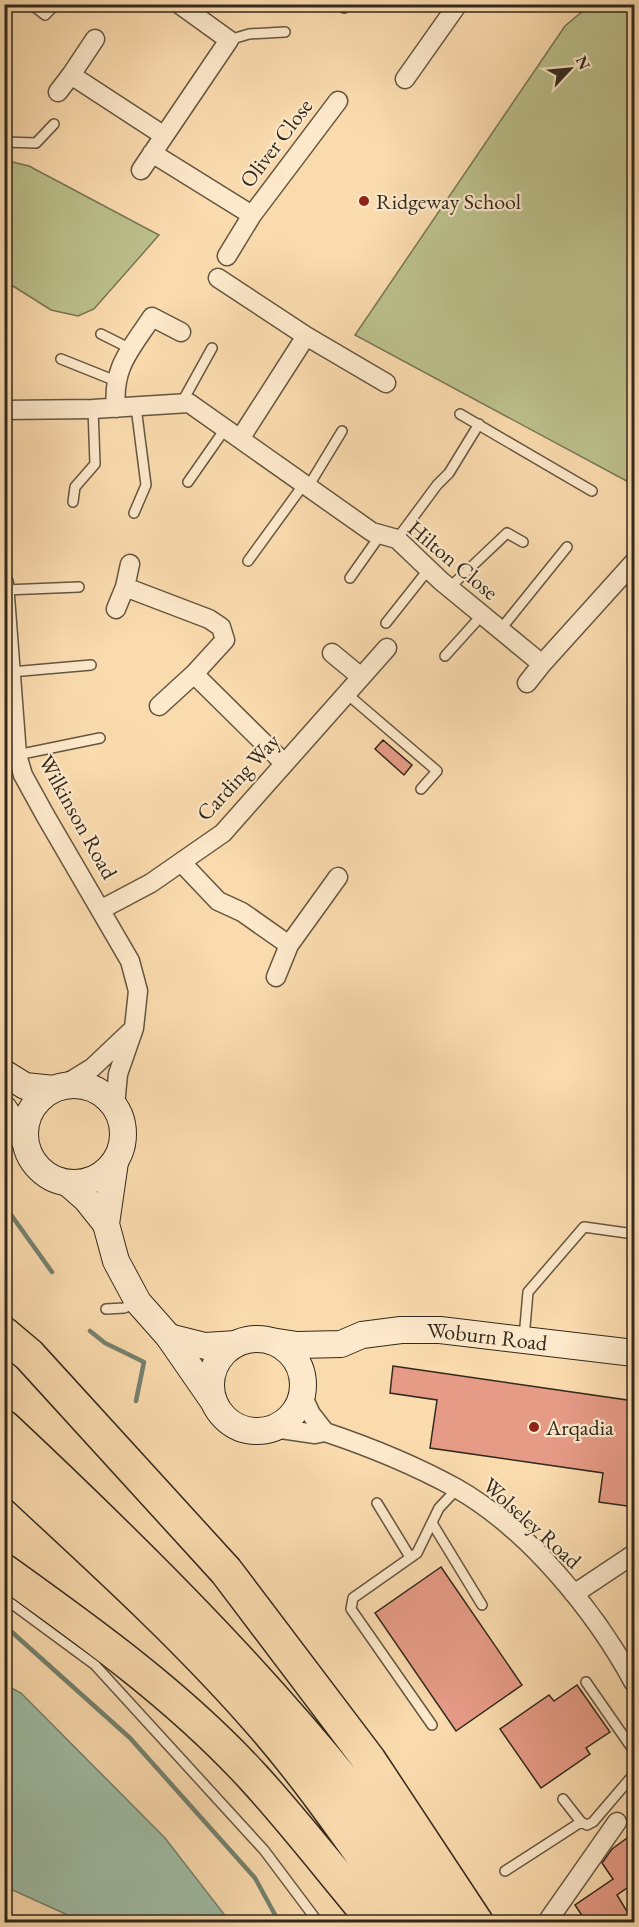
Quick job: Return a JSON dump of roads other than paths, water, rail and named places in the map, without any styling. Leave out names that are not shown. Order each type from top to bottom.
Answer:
[{"type":"highway","points":[[4,1334],[29,1355],[226,1571],[369,1760],[476,1923]]},
{"type":"highway","points":[[4,1427],[113,1529],[264,1685],[419,1878],[449,1923]]},
{"type":"highway","points":[[4,1470],[176,1632],[255,1717],[316,1792],[410,1923]]},
{"type":"highway","points":[[4,1571],[102,1641],[179,1705],[254,1778],[375,1923]]},
{"type":"main road","points":[[4,1073],[25,1086],[58,1088],[76,1085],[91,1088],[104,1095],[115,1106],[122,1119],[124,1134],[122,1149],[115,1162],[106,1224]]},
{"type":"main road","points":[[25,1141],[26,1125],[31,1110],[41,1098],[58,1088]]},
{"type":"main road","points":[[4,1109],[25,1141],[30,1157],[40,1170],[54,1179],[69,1184],[86,1198],[106,1224],[116,1261],[138,1302],[169,1337],[222,1415],[239,1427],[260,1431],[274,1428],[292,1415],[303,1392],[302,1373],[295,1359],[285,1348],[271,1341],[259,1339],[236,1344],[205,1346],[169,1337]]},
{"type":"main road","points":[[69,1184],[95,1179],[115,1162]]},
{"type":"main road","name":"Woburn Road","points":[[303,1392],[315,1370],[341,1344],[362,1335],[401,1330],[440,1330],[634,1353]]},
{"type":"main road","name":"Woburn Road","points":[[271,1341],[297,1345],[341,1344]]},
{"type":"main road","points":[[214,1402],[211,1382],[216,1363],[236,1344]]},
{"type":"street","points":[[141,170],[229,40],[180,4]]},
{"type":"street","points":[[405,79],[458,4]]},
{"type":"street","points":[[58,92],[95,39]]},
{"type":"street","points":[[71,75],[163,135]]},
{"type":"street","name":"Oliver Close","points":[[227,256],[252,215],[339,101]]},
{"type":"street","name":"Oliver Close","points":[[152,153],[252,215]]},
{"type":"street","points":[[218,278],[306,336],[387,383]]},
{"type":"street","points":[[116,408],[118,369],[152,317],[181,332]]},
{"type":"street","points":[[240,440],[306,336]]},
{"type":"street","name":"Hilton Close","points":[[4,410],[93,409],[189,404],[372,532],[389,537],[542,664]]},
{"type":"street","points":[[527,683],[634,562]]},
{"type":"street","points":[[116,609],[130,564]]},
{"type":"street","name":"Wilkinson Road","points":[[4,583],[6,644],[11,672],[17,755],[23,774],[130,961],[138,992],[134,1028],[118,1074],[115,1106]]},
{"type":"street","points":[[124,587],[208,619],[221,627],[225,640],[194,674],[159,706]]},
{"type":"street","name":"Carding Way","points":[[102,909],[151,883],[223,832],[387,648]]},
{"type":"street","points":[[332,653],[361,677]]},
{"type":"street","points":[[194,674],[284,763]]},
{"type":"street","points":[[181,862],[218,901],[242,912],[289,945]]},
{"type":"street","points":[[276,977],[289,945],[338,877]]},
{"type":"street","points":[[58,1088],[92,1068],[134,1028]]},
{"type":"street","points":[[303,1392],[312,1414],[325,1432]]},
{"type":"street","name":"Wolseley Road","points":[[274,1428],[315,1434],[325,1432],[400,1460],[457,1489],[503,1523],[538,1555],[574,1594],[610,1642],[634,1683]]},
{"type":"street","points":[[574,1594],[634,1554]]},
{"type":"street","points":[[547,1923],[617,1822]]},
{"type":"lane","points":[[31,4],[45,15],[56,4]]},
{"type":"lane","points":[[229,40],[249,34],[285,32]]},
{"type":"lane","points":[[4,142],[36,143],[54,124]]},
{"type":"lane","points":[[101,334],[131,349]]},
{"type":"lane","points":[[181,404],[212,348]]},
{"type":"lane","points":[[61,359],[116,381]]},
{"type":"lane","points":[[134,513],[146,485],[136,407]]},
{"type":"lane","points":[[73,502],[75,487],[95,464],[93,409]]},
{"type":"lane","points":[[460,414],[592,491]]},
{"type":"lane","points":[[350,578],[449,473],[479,424]]},
{"type":"lane","points":[[188,482],[225,429]]},
{"type":"lane","points":[[248,561],[306,486],[342,431]]},
{"type":"lane","points":[[449,588],[507,533],[523,542]]},
{"type":"lane","points":[[500,630],[567,547]]},
{"type":"lane","points":[[386,623],[428,570]]},
{"type":"lane","points":[[5,590],[79,587]]},
{"type":"lane","points":[[446,656],[482,615]]},
{"type":"lane","points":[[11,672],[91,665]]},
{"type":"lane","points":[[346,693],[437,771],[421,789]]},
{"type":"lane","points":[[17,755],[100,738]]},
{"type":"lane","points":[[524,1340],[528,1292],[584,1227],[634,1234]]},
{"type":"lane","points":[[106,1309],[124,1308],[138,1302]]},
{"type":"lane","points":[[432,1725],[351,1609],[353,1598],[417,1553],[439,1508],[457,1489]]},
{"type":"lane","points":[[377,1503],[410,1557]]},
{"type":"lane","points":[[432,1523],[482,1605]]},
{"type":"lane","points":[[4,1598],[95,1665],[264,1850],[318,1923]]},
{"type":"lane","points":[[586,1682],[634,1751]]},
{"type":"lane","points":[[563,1799],[581,1822],[587,1825],[593,1822],[634,1774]]},
{"type":"lane","points":[[505,1871],[581,1822]]},
{"type":"waterway","points":[[4,1205],[52,1272]]},
{"type":"waterway","points":[[90,1331],[105,1343],[144,1362],[136,1401]]},
{"type":"waterway","points":[[4,1625],[130,1738],[255,1878],[279,1922]]},
{"type":"place","name":"Ridgeway School","points":[[364,201]]},
{"type":"place","name":"Arqadia","points":[[534,1427]]}]
